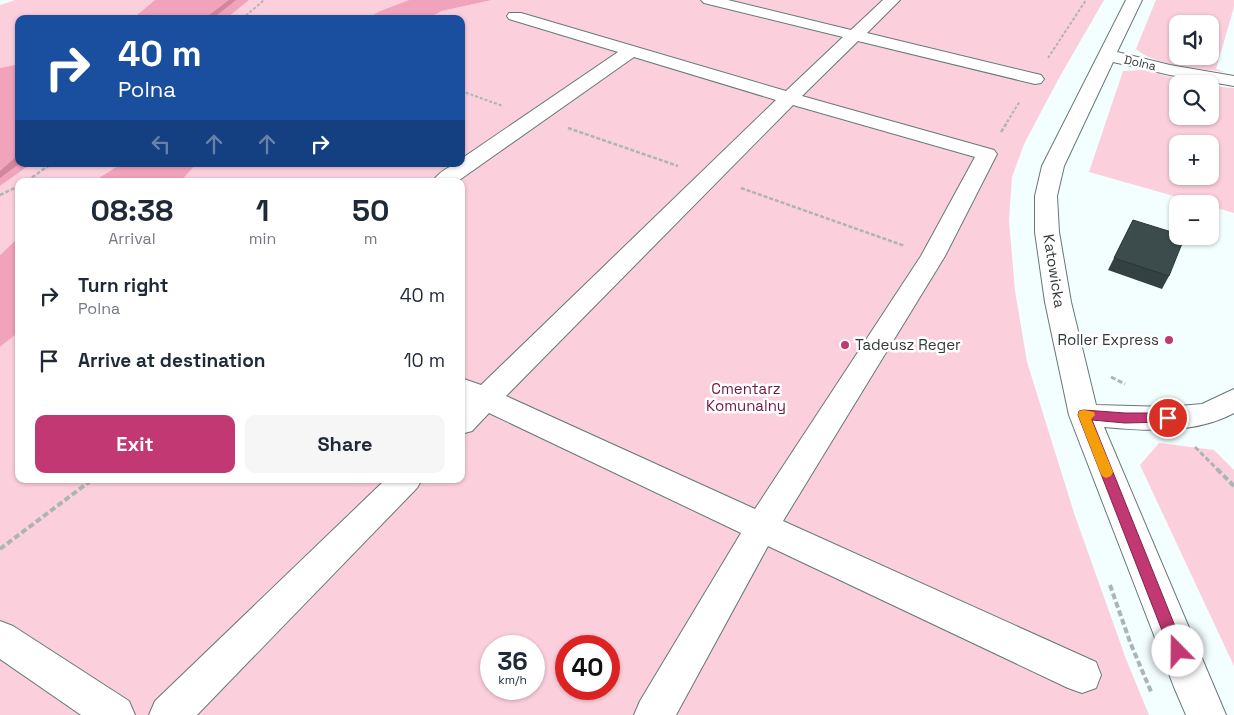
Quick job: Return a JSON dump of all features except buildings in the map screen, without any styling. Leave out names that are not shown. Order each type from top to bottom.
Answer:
[{"type":"street","points":[[709,0],[1035,79]]},
{"type":"street","points":[[465,413],[473,393],[892,0]]},
{"type":"street","name":"Katowicka","points":[[1134,0],[1053,166],[1046,196],[1047,232],[1058,302],[1084,415],[1185,669],[1206,715]]},
{"type":"street","points":[[515,16],[634,50],[789,98],[987,154],[933,256],[762,526],[654,715]]},
{"type":"street","points":[[465,167],[634,50]]},
{"type":"street","name":"Dolna","points":[[1106,55],[1170,70],[1234,81]]},
{"type":"street","points":[[448,178],[464,167]]},
{"type":"street","points":[[473,393],[1082,675]]},
{"type":"street","points":[[1084,415],[1125,418],[1168,418],[1207,414],[1234,400]]},
{"type":"street","points":[[169,715],[402,483]]},
{"type":"street","points":[[0,638],[115,715]]},
{"type":"path","points":[[247,15],[264,0]]},
{"type":"path","points":[[31,178],[47,167]]},
{"type":"path","points":[[0,196],[15,188]]},
{"type":"path","points":[[1110,377],[1152,397],[1168,418],[1234,486]]},
{"type":"path","points":[[0,549],[88,483]]},
{"type":"green space","points":[[15,0],[155,0],[137,15],[15,15],[15,65],[0,68],[0,5]]},
{"type":"green space","points":[[249,0],[409,0],[373,15],[231,15]]},
{"type":"green space","name":"Cmentarz Komunalny","points":[[492,0],[1104,0],[1024,144],[1012,177],[1009,220],[1015,291],[1027,362],[1074,513],[1126,659],[1149,715],[0,715],[0,347],[15,335],[15,483],[465,483],[465,178],[184,178],[193,167],[465,167],[465,15],[434,15],[442,11]]},
{"type":"green space","points":[[1156,0],[1234,0],[1234,7],[1219,59],[1219,15],[1169,15],[1169,64],[1136,49]]},
{"type":"green space","points":[[1175,65],[1217,65],[1216,69],[1225,72]]},
{"type":"green space","points":[[1143,70],[1169,77],[1169,125],[1219,125],[1219,87],[1234,88],[1234,213],[1219,209],[1219,195],[1170,195],[1089,172],[1123,71]]},
{"type":"green space","points":[[27,167],[116,167],[99,178],[15,178],[15,241],[0,255],[0,186]]},
{"type":"green space","points":[[1159,443],[1214,450],[1234,470],[1234,666],[1140,465]]},
{"type":"shaded area","points":[[155,0],[249,0],[231,15],[137,15]]},
{"type":"shaded area","points":[[409,0],[492,0],[442,11],[434,15],[373,15]]},
{"type":"shaded area","points":[[15,65],[15,167],[27,167],[0,186],[0,68]]},
{"type":"shaded area","points":[[116,167],[193,167],[184,178],[99,178]]},
{"type":"shaded area","points":[[15,241],[15,335],[0,347],[0,255]]},
{"type":"waterway","points":[[212,15],[233,0]]},
{"type":"waterway","points":[[0,175],[15,162]]},
{"type":"slow traffic","points":[[1089,415],[1084,415],[1106,472]]},
{"type":"place","name":"Roller Express","points":[[1169,340]]},
{"type":"place","name":"Tadeusz Reger","points":[[845,345]]},
{"type":"route","points":[[1168,418],[1125,418],[1084,415],[1178,651]]}]
